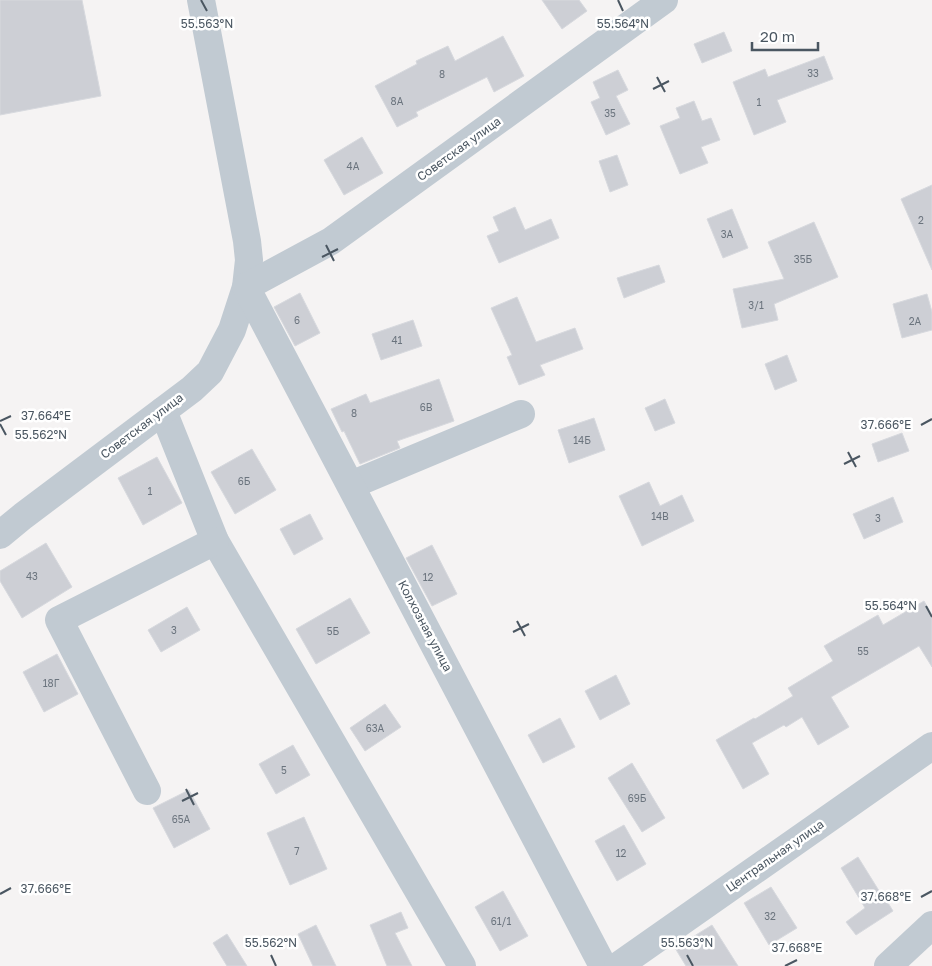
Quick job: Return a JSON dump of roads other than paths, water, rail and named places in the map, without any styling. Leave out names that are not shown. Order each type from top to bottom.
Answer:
[{"type":"street","name":"Советская улица","points":[[0,535],[192,389],[210,372],[232,330],[246,287],[249,260],[202,0]]},
{"type":"street","name":"Советская улица","points":[[246,287],[332,241],[664,0]]},
{"type":"street","name":"Колхозная улица","points":[[246,287],[603,966]]},
{"type":"street","points":[[163,411],[215,541],[462,966]]},
{"type":"street","points":[[351,485],[521,414]]},
{"type":"street","points":[[147,791],[59,620],[215,541]]},
{"type":"street","name":"Центральная улица","points":[[618,966],[932,746]]},
{"type":"street","points":[[888,966],[932,925]]}]
